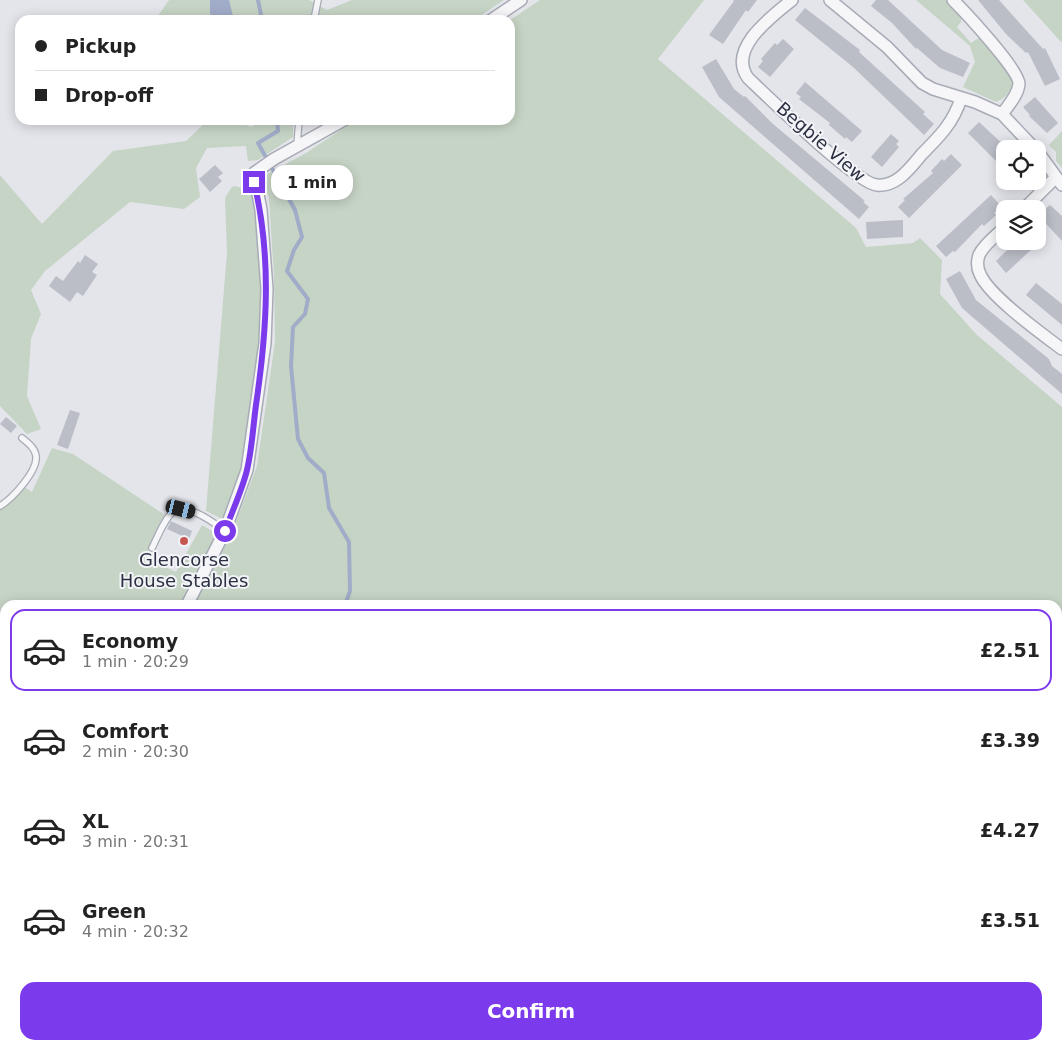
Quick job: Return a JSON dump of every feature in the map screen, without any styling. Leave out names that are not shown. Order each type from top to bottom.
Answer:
[{"type":"street","points":[[498,15],[521,0]]},
{"type":"street","name":"Begbie View","points":[[792,0],[764,22],[744,51],[741,57],[743,72],[845,165],[870,184],[884,185],[899,179],[948,127],[961,98]]},
{"type":"street","points":[[830,0],[887,47],[922,83],[933,89],[1002,114],[1027,140]]},
{"type":"street","points":[[953,0],[1009,64],[1018,80],[1019,87],[1002,114]]},
{"type":"street","points":[[190,600],[225,531],[247,470],[265,344],[266,270],[261,210],[254,173],[297,145],[335,125]]},
{"type":"street","points":[[1035,200],[1059,181],[1046,163]]},
{"type":"street","points":[[996,236],[983,249],[978,265],[980,275],[992,291],[1062,349]]},
{"type":"lane","points":[[315,15],[318,0]]},
{"type":"lane","points":[[297,145],[299,125]]},
{"type":"lane","points":[[0,506],[9,501],[34,468],[37,457],[33,447],[22,438]]},
{"type":"lane","points":[[152,548],[169,515],[181,509],[195,513],[225,531]]},
{"type":"green space","points":[[169,0],[309,0],[327,10],[352,0],[504,0],[482,15],[158,15]]},
{"type":"green space","points":[[540,0],[704,0],[658,59],[856,228],[866,247],[913,243],[920,238],[942,260],[940,294],[976,334],[1062,407],[1062,600],[197,600],[231,535],[257,466],[275,342],[274,277],[269,198],[263,182],[264,176],[306,153],[348,125],[515,125],[515,17]]},
{"type":"green space","points":[[916,0],[948,0],[961,14],[961,22],[957,27],[971,43],[979,38],[1013,76],[1013,84],[1007,95],[996,102],[963,87],[975,62],[970,46]]},
{"type":"green space","points":[[1023,0],[1062,0],[1062,43]]},
{"type":"green space","points":[[203,125],[246,125],[251,127],[255,125],[293,125],[293,137],[258,160],[248,161],[246,146],[207,148],[196,168],[200,197],[184,209],[130,202],[45,271],[31,290],[41,314],[31,339],[27,396],[41,429],[27,434],[0,406],[0,175],[42,224],[113,151],[186,141]]},
{"type":"green space","points":[[1062,131],[1062,168],[1056,161],[1056,152],[1049,145]]},
{"type":"green space","points":[[234,186],[249,189],[254,198],[261,258],[261,343],[243,466],[224,520],[206,511],[227,252],[225,198]]},
{"type":"green space","points":[[52,448],[73,454],[165,515],[145,557],[176,572],[202,525],[217,534],[182,600],[0,600],[0,505],[21,485],[32,492]]},
{"type":"water","points":[[210,0],[229,0],[233,15],[210,14]]},
{"type":"building","points":[[733,0],[757,0],[748,12],[746,10],[723,44],[709,35]]},
{"type":"building","points":[[876,0],[888,0],[942,50],[970,63],[963,77],[940,68],[916,49],[892,23],[871,6]]},
{"type":"building","points":[[978,0],[999,0],[1043,49],[1045,48],[1060,79],[1045,86],[1028,52],[1026,53],[1006,34]]},
{"type":"building","points":[[805,8],[860,50],[859,52],[925,112],[923,114],[934,124],[924,135],[853,67],[795,20]]},
{"type":"building","points":[[783,39],[794,49],[770,77],[758,67],[763,61],[761,59],[775,43],[777,45]]},
{"type":"building","points":[[716,59],[734,89],[745,96],[773,124],[865,201],[863,202],[869,207],[859,219],[719,97],[702,67]]},
{"type":"building","points":[[805,82],[862,131],[852,142],[846,137],[845,139],[829,125],[830,123],[799,99],[801,97],[796,93]]},
{"type":"building","points":[[1035,97],[1058,123],[1047,133],[1029,116],[1023,107]]},
{"type":"building","points":[[979,122],[998,140],[996,140],[996,161],[968,133]]},
{"type":"building","points":[[891,134],[899,141],[896,144],[899,147],[882,167],[871,157]]},
{"type":"building","points":[[951,154],[962,165],[909,218],[898,207],[905,200],[903,199],[933,173],[931,171],[942,159],[944,161]]},
{"type":"building","points":[[215,165],[223,173],[218,177],[222,181],[210,192],[199,179]]},
{"type":"building","points":[[991,195],[996,200],[996,211],[994,213],[996,215],[984,226],[982,224],[955,252],[953,251],[946,257],[936,246]]},
{"type":"building","points":[[1050,205],[1062,216],[1062,241],[1046,224],[1046,208]]},
{"type":"building","points":[[903,220],[903,237],[867,239],[866,222]]},
{"type":"building","points":[[1007,250],[1031,250],[1006,273],[996,261]]},
{"type":"building","points":[[85,255],[98,264],[92,272],[97,275],[83,296],[77,292],[70,302],[49,286],[56,276],[63,281]]},
{"type":"building","points":[[960,271],[976,300],[1049,359],[1052,366],[1062,374],[1062,394],[962,308],[946,279]]},
{"type":"building","points":[[1036,283],[1062,304],[1062,325],[1026,295]]},
{"type":"building","points":[[70,410],[80,413],[68,449],[57,445]]},
{"type":"building","points":[[6,417],[17,426],[11,433],[0,424]]},
{"type":"building","points":[[171,521],[192,531],[189,539],[167,529]]},
{"type":"waterway","points":[[258,0],[261,15]]},
{"type":"waterway","points":[[277,125],[278,131],[258,143],[295,210],[302,237],[294,250],[287,271],[308,299],[305,314],[293,327],[291,366],[298,439],[308,458],[324,473],[329,508],[349,542],[350,591],[347,600]]},
{"type":"place","name":"Glencorse House Stables","points":[[184,541]]},
{"type":"route","points":[[225,531],[247,470],[265,344],[267,288],[264,241],[261,210],[254,182]]}]
